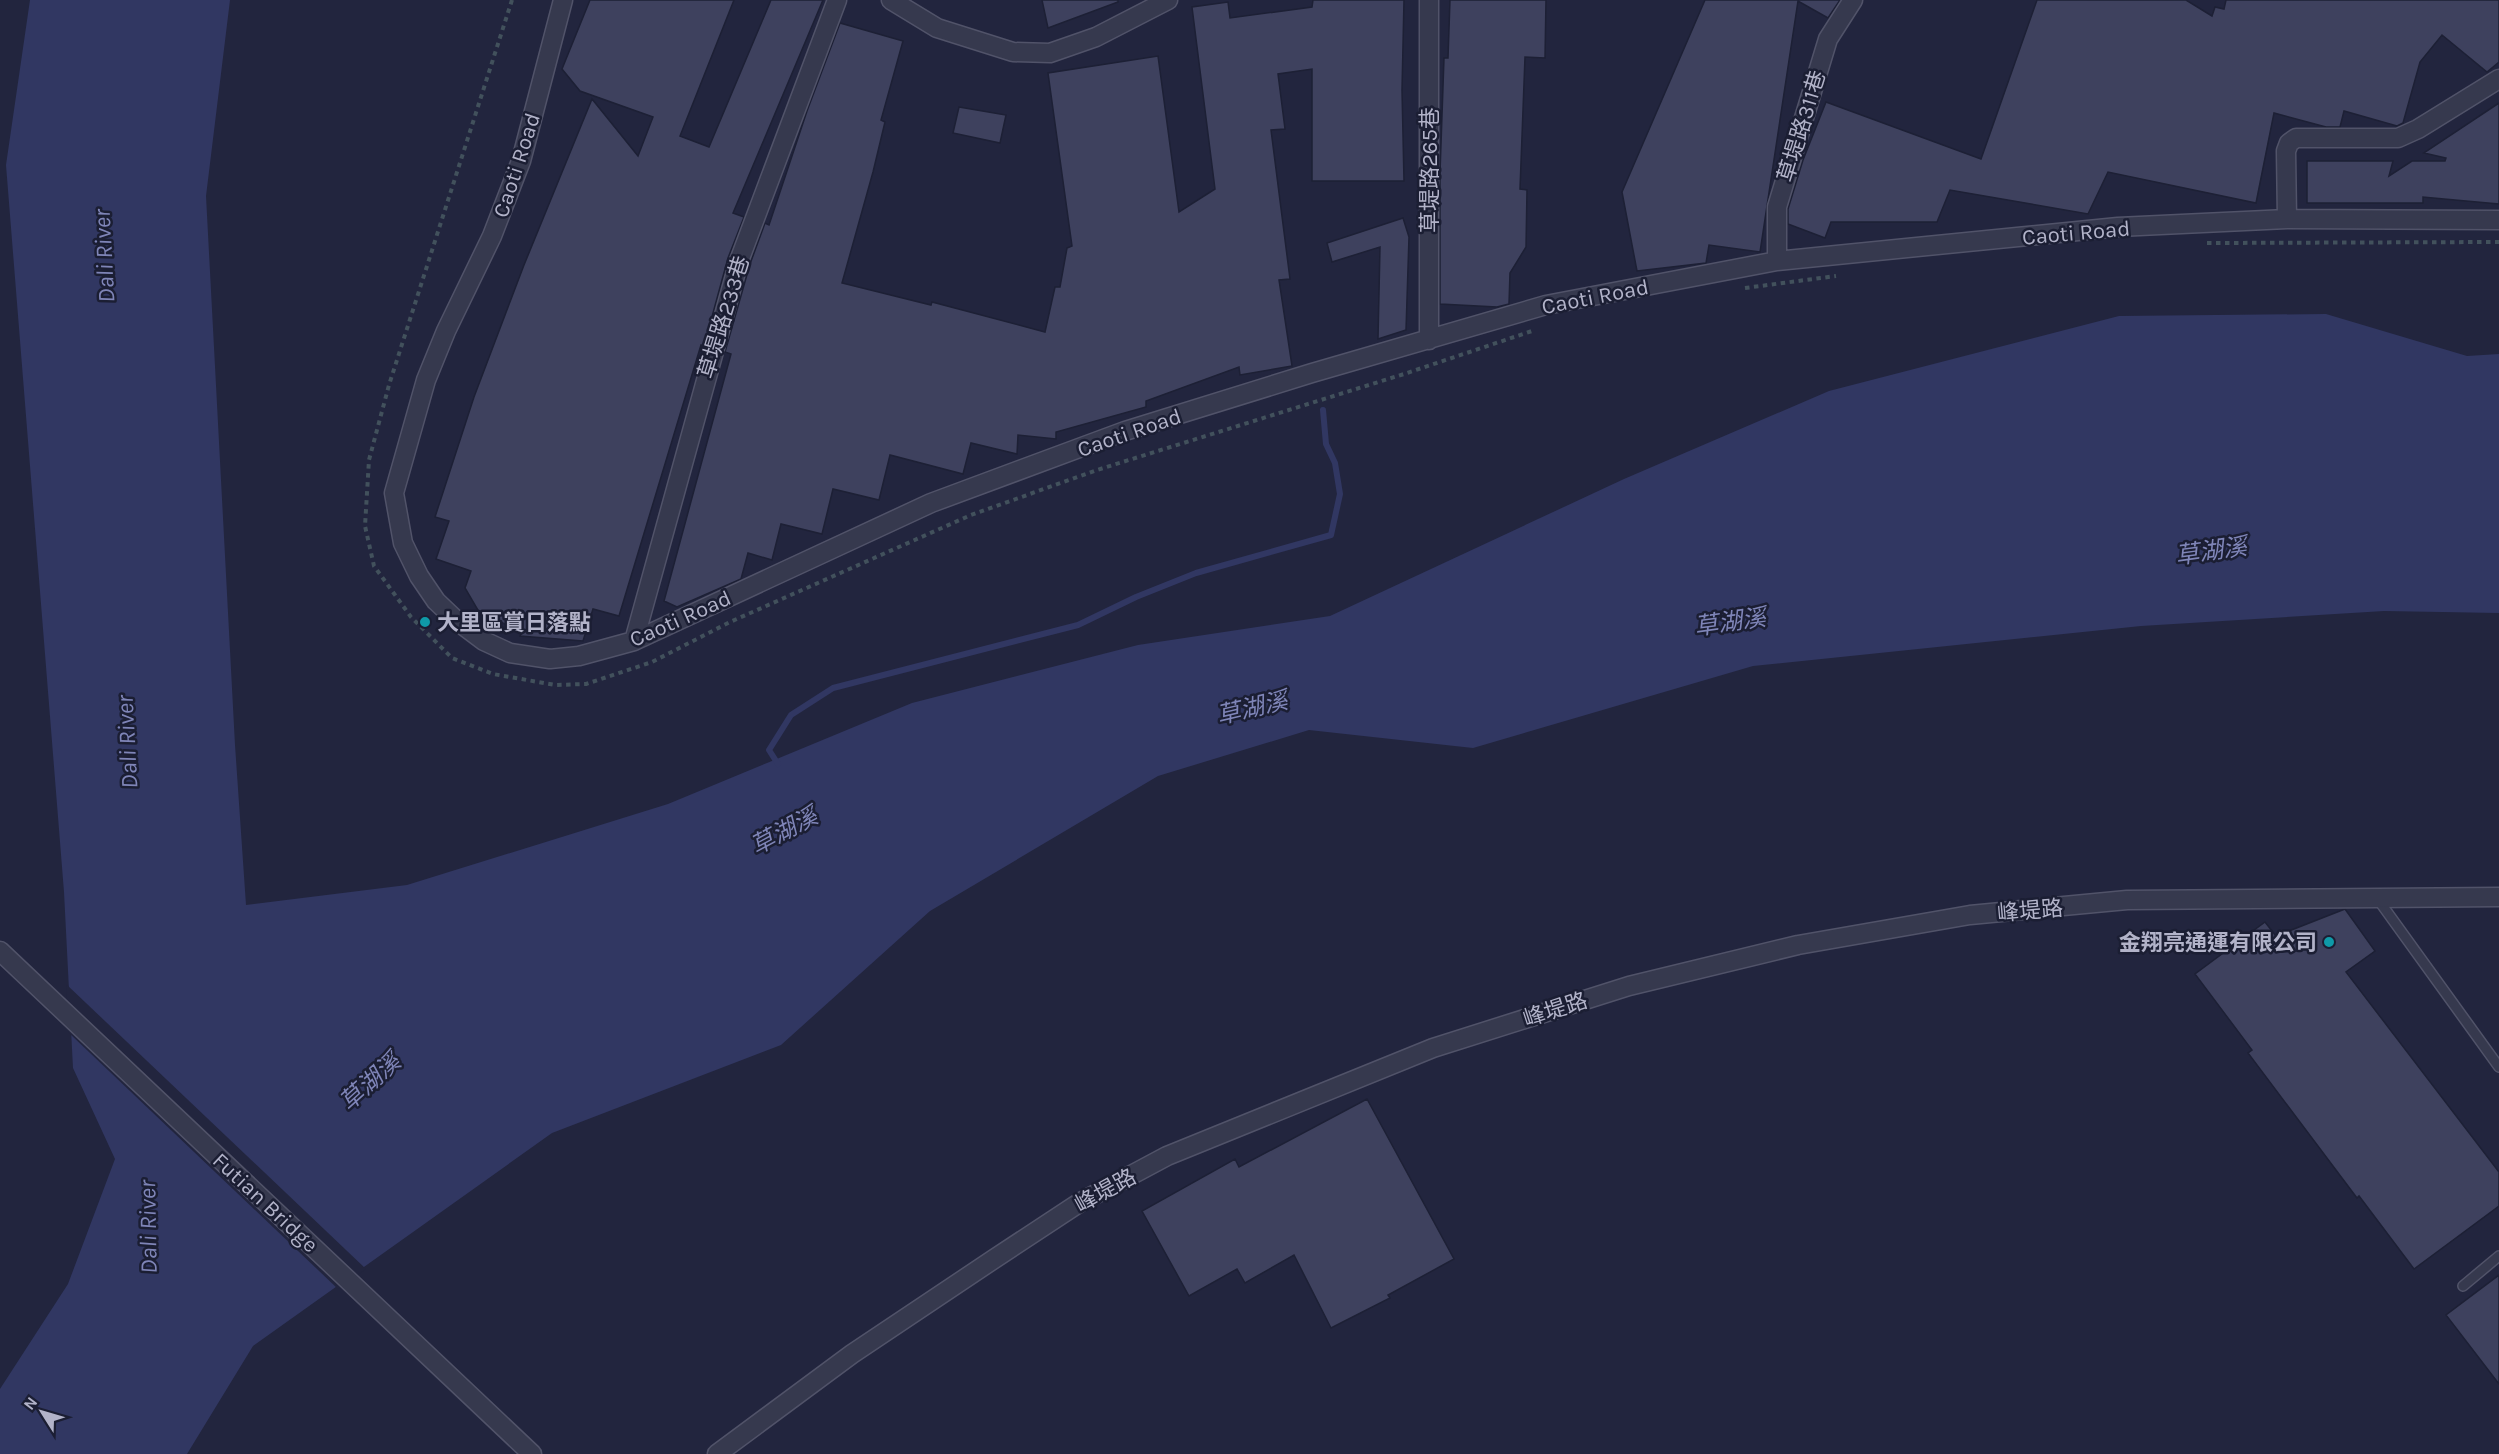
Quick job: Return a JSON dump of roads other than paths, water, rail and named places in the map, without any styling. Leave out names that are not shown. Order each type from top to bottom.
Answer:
[{"type":"street","name":"Caoti Road","points":[[563,0],[521,161],[492,236],[446,331],[426,380],[394,493],[403,543],[419,576],[436,601],[484,641],[510,653],[550,659],[579,656],[634,641],[931,503],[1125,431],[1312,373],[1546,305],[1777,261],[2118,227],[2287,219],[2499,220]]},
{"type":"street","name":"草堤路233巷","points":[[634,641],[739,261],[837,0]]},
{"type":"street","points":[[891,0],[937,28],[1013,52],[1050,53],[1096,37],[1168,0]]},
{"type":"street","name":"草堤路265巷","points":[[1429,0],[1429,340]]},
{"type":"street","name":"草堤路311巷","points":[[1777,261],[1777,207],[1828,39],[1853,0]]},
{"type":"street","points":[[2287,219],[2286,151],[2289,143],[2296,138],[2398,138],[2418,129],[2499,79]]},
{"type":"street","name":"峰堤路","points":[[717,1454],[852,1354],[1079,1203],[1167,1156],[1434,1048],[1629,986],[1798,945],[1970,915],[2127,900],[2499,897]]},
{"type":"street","name":"Futian Bridge","points":[[0,951],[532,1454]]},
{"type":"lane","points":[[2377,898],[2499,1067]]},
{"type":"lane","points":[[2463,1286],[2499,1256]]},
{"type":"water","points":[[30,0],[230,0],[206,196],[235,745],[246,905],[407,885],[668,804],[912,703],[1138,645],[1330,616],[1624,479],[1829,391],[2119,316],[2326,314],[2467,356],[2499,354],[2499,613],[2384,611],[2141,626],[1753,666],[1473,748],[1309,730],[1158,776],[930,911],[781,1045],[552,1133],[253,1346],[187,1454],[0,1454],[0,1389],[68,1284],[115,1159],[73,1068],[64,892],[6,165]]},
{"type":"waterway","points":[[778,764],[769,750],[791,715],[833,688],[1078,625],[1136,597],[1196,573],[1331,535],[1340,494],[1335,463],[1326,444],[1323,410]]},
{"type":"place","name":"大里區賞日落點","points":[[425,622]]},
{"type":"place","name":"金翔亮通運有限公司","points":[[2329,942]]},
{"type":"water label","name":"Dali River","points":[[104,256]]},
{"type":"water label","name":"草湖溪","points":[[2211,551]]},
{"type":"water label","name":"草湖溪","points":[[1730,622]]},
{"type":"water label","name":"草湖溪","points":[[1252,708]]},
{"type":"water label","name":"Dali River","points":[[127,742]]},
{"type":"water label","name":"草湖溪","points":[[784,831]]},
{"type":"water label","name":"草湖溪","points":[[370,1082]]},
{"type":"water label","name":"Dali River","points":[[148,1227]]}]
